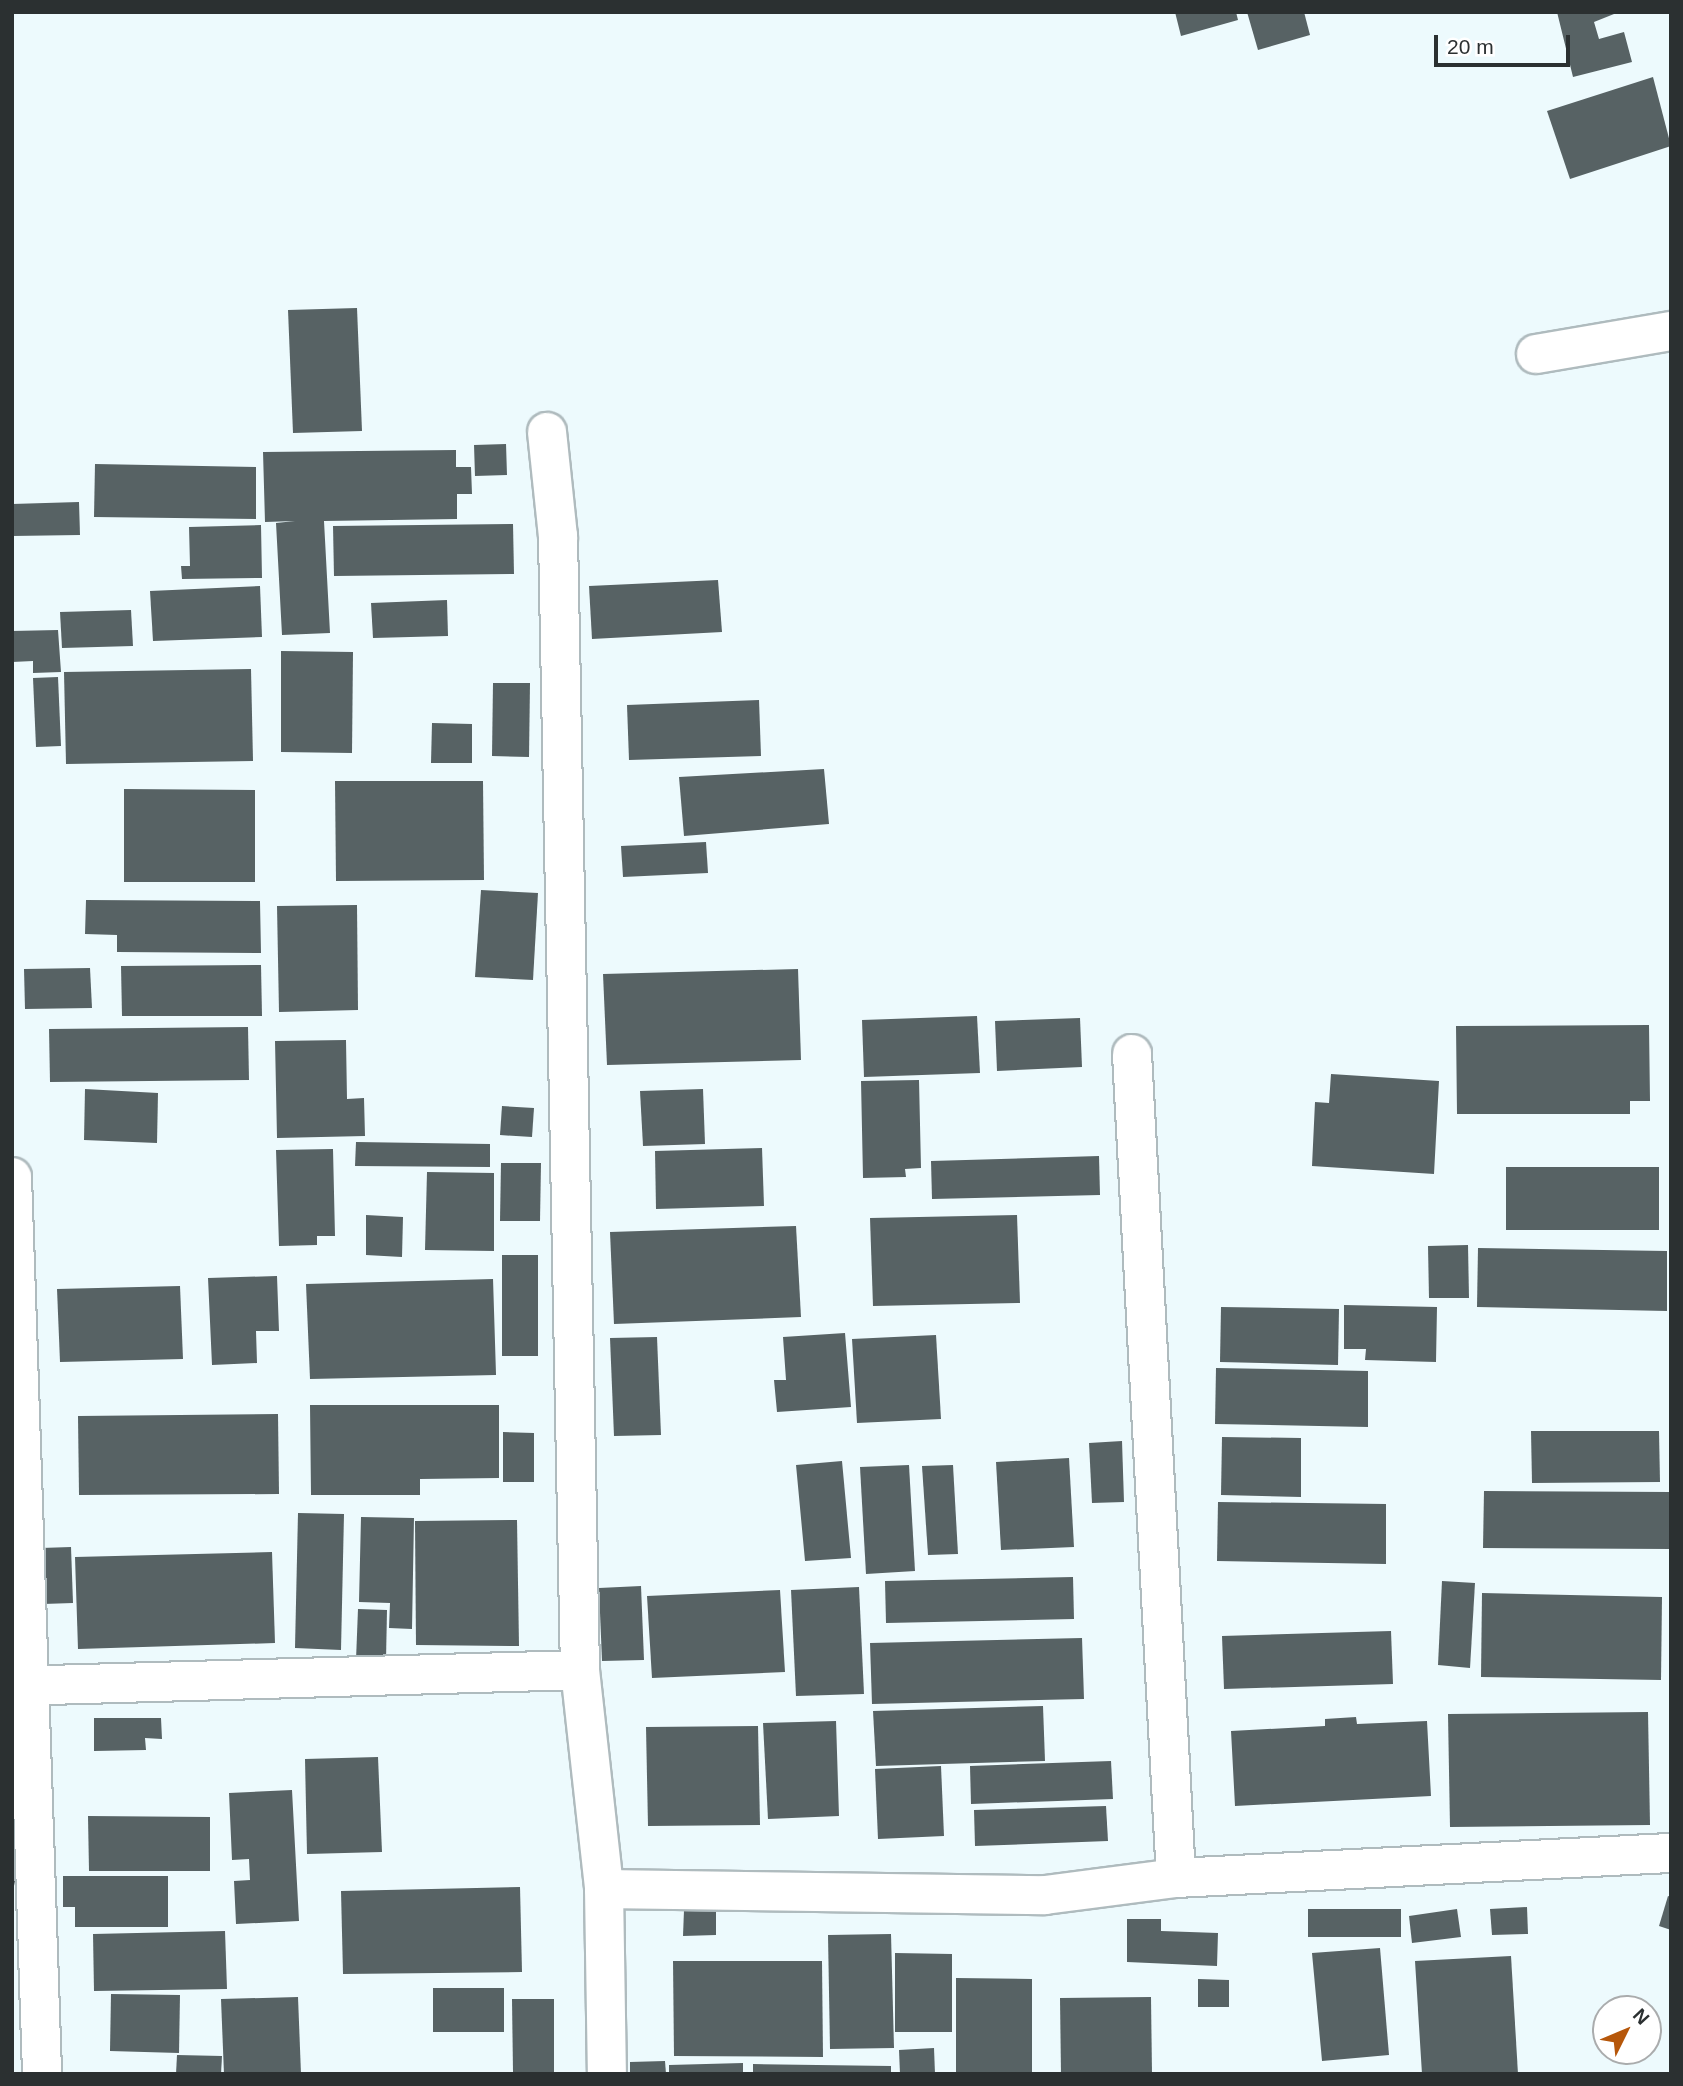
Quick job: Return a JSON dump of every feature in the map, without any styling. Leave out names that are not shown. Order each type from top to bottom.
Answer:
[{"type":"street","points":[[1536,354],[1671,331]]},
{"type":"street","points":[[547,432],[558,536],[580,1670],[604,1889],[607,2074]]},
{"type":"street","points":[[1132,1054],[1176,1878]]},
{"type":"street","points":[[12,1177],[21,1685],[43,2074]]},
{"type":"street","points":[[21,1685],[580,1670]]},
{"type":"street","points":[[604,1889],[1045,1895],[1176,1878],[1671,1853]]},
{"type":"building","points":[[1175,12],[1236,12],[1238,20],[1181,36]]},
{"type":"building","points":[[1247,12],[1304,12],[1310,35],[1258,50]]},
{"type":"building","points":[[1557,12],[1619,12],[1594,22],[1599,39],[1624,32],[1632,62],[1573,77]]},
{"type":"building","points":[[1653,77],[1671,146],[1570,179],[1547,111]]},
{"type":"building","points":[[357,308],[362,431],[293,433],[288,310]]},
{"type":"building","points":[[506,444],[507,475],[475,476],[474,445]]},
{"type":"building","points":[[456,450],[456,467],[471,467],[472,494],[457,494],[457,519],[324,521],[330,633],[282,635],[276,523],[295,521],[265,522],[263,452]]},
{"type":"building","points":[[95,464],[256,467],[256,519],[94,517]]},
{"type":"building","points":[[79,502],[80,535],[12,536],[12,504]]},
{"type":"building","points":[[513,524],[514,574],[334,576],[333,526]]},
{"type":"building","points":[[261,525],[262,578],[182,579],[181,566],[190,566],[189,527]]},
{"type":"building","points":[[718,580],[722,632],[592,639],[589,586]]},
{"type":"building","points":[[260,586],[262,637],[153,641],[150,591]]},
{"type":"building","points":[[447,600],[448,636],[373,638],[371,603]]},
{"type":"building","points":[[131,610],[133,646],[62,648],[60,612]]},
{"type":"building","points":[[58,630],[61,672],[33,673],[33,661],[12,662],[12,631]]},
{"type":"building","points":[[281,651],[353,652],[352,753],[281,752]]},
{"type":"building","points":[[251,669],[253,761],[66,764],[64,672]]},
{"type":"building","points":[[58,677],[61,746],[36,747],[33,678]]},
{"type":"building","points":[[493,683],[530,683],[529,757],[492,756]]},
{"type":"building","points":[[759,700],[761,756],[629,760],[627,705]]},
{"type":"building","points":[[432,723],[472,724],[472,763],[431,763]]},
{"type":"building","points":[[824,769],[829,824],[684,836],[679,777]]},
{"type":"building","points":[[335,781],[483,781],[484,880],[336,881]]},
{"type":"building","points":[[124,789],[255,790],[255,882],[124,882]]},
{"type":"building","points":[[706,842],[708,873],[623,877],[621,846]]},
{"type":"building","points":[[481,890],[538,893],[533,980],[475,977]]},
{"type":"building","points":[[86,900],[260,901],[261,953],[117,952],[117,935],[85,934]]},
{"type":"building","points":[[357,905],[358,1010],[279,1012],[277,906]]},
{"type":"building","points":[[261,965],[262,1016],[122,1016],[121,966]]},
{"type":"building","points":[[90,968],[92,1008],[25,1009],[24,969]]},
{"type":"building","points":[[798,969],[801,1060],[607,1065],[603,974]]},
{"type":"building","points":[[977,1016],[980,1073],[864,1077],[862,1020]]},
{"type":"building","points":[[1080,1018],[1082,1067],[997,1071],[995,1021]]},
{"type":"building","points":[[1649,1025],[1650,1101],[1630,1101],[1630,1114],[1457,1114],[1456,1026]]},
{"type":"building","points":[[248,1027],[249,1080],[50,1082],[49,1029]]},
{"type":"building","points":[[346,1040],[347,1099],[364,1098],[365,1136],[277,1138],[275,1041]]},
{"type":"building","points":[[1331,1074],[1439,1081],[1434,1174],[1312,1166],[1315,1102],[1329,1103]]},
{"type":"building","points":[[919,1080],[921,1168],[905,1169],[906,1177],[863,1178],[861,1081]]},
{"type":"building","points":[[85,1089],[158,1093],[157,1143],[84,1140]]},
{"type":"building","points":[[703,1089],[705,1144],[643,1146],[640,1091]]},
{"type":"building","points":[[502,1106],[534,1108],[532,1137],[500,1135]]},
{"type":"building","points":[[356,1142],[490,1144],[490,1167],[355,1166]]},
{"type":"building","points":[[762,1148],[764,1206],[656,1209],[655,1151]]},
{"type":"building","points":[[333,1149],[335,1236],[317,1236],[317,1245],[279,1246],[276,1150]]},
{"type":"building","points":[[1099,1156],[1100,1195],[932,1199],[931,1161]]},
{"type":"building","points":[[501,1163],[541,1163],[540,1221],[500,1221]]},
{"type":"building","points":[[1506,1167],[1659,1167],[1659,1230],[1506,1230]]},
{"type":"building","points":[[427,1172],[494,1173],[494,1251],[425,1250]]},
{"type":"building","points":[[366,1215],[403,1217],[402,1257],[366,1255]]},
{"type":"building","points":[[1017,1215],[1020,1303],[873,1306],[870,1218]]},
{"type":"building","points":[[796,1226],[801,1317],[614,1324],[610,1232]]},
{"type":"building","points":[[1468,1245],[1469,1298],[1429,1298],[1428,1246]]},
{"type":"building","points":[[1478,1248],[1667,1251],[1667,1311],[1477,1307]]},
{"type":"building","points":[[502,1255],[538,1255],[538,1356],[502,1356]]},
{"type":"building","points":[[277,1276],[279,1331],[256,1331],[257,1363],[212,1365],[208,1278]]},
{"type":"building","points":[[493,1279],[496,1375],[310,1379],[306,1284]]},
{"type":"building","points":[[180,1286],[183,1359],[60,1362],[57,1289]]},
{"type":"building","points":[[1344,1305],[1437,1307],[1436,1362],[1365,1360],[1366,1349],[1344,1349]]},
{"type":"building","points":[[1221,1307],[1339,1309],[1338,1365],[1220,1362]]},
{"type":"building","points":[[845,1333],[851,1407],[777,1412],[774,1380],[786,1380],[783,1337]]},
{"type":"building","points":[[936,1335],[941,1419],[857,1423],[852,1339]]},
{"type":"building","points":[[657,1337],[661,1435],[614,1436],[610,1338]]},
{"type":"building","points":[[1216,1368],[1368,1371],[1368,1427],[1215,1424]]},
{"type":"building","points":[[310,1405],[499,1405],[499,1478],[420,1479],[420,1495],[311,1495]]},
{"type":"building","points":[[278,1414],[279,1494],[79,1495],[78,1416]]},
{"type":"building","points":[[1531,1431],[1659,1431],[1660,1482],[1532,1483]]},
{"type":"building","points":[[503,1432],[534,1433],[534,1482],[503,1482]]},
{"type":"building","points":[[1222,1437],[1301,1438],[1301,1497],[1221,1495]]},
{"type":"building","points":[[1122,1441],[1124,1502],[1092,1503],[1089,1443]]},
{"type":"building","points":[[1069,1458],[1074,1547],[1001,1550],[996,1462]]},
{"type":"building","points":[[842,1461],[851,1558],[805,1561],[796,1465]]},
{"type":"building","points":[[909,1465],[915,1571],[866,1574],[860,1467]]},
{"type":"building","points":[[953,1465],[958,1554],[928,1555],[922,1466]]},
{"type":"building","points":[[1484,1491],[1671,1492],[1671,1549],[1483,1548]]},
{"type":"building","points":[[1218,1502],[1386,1504],[1386,1564],[1217,1561]]},
{"type":"building","points":[[298,1513],[344,1514],[341,1650],[295,1648]]},
{"type":"building","points":[[361,1517],[414,1518],[412,1629],[389,1628],[390,1603],[359,1602]]},
{"type":"building","points":[[517,1520],[519,1646],[416,1645],[415,1521]]},
{"type":"building","points":[[71,1547],[73,1603],[43,1604],[41,1548]]},
{"type":"building","points":[[272,1552],[275,1643],[78,1649],[75,1557]]},
{"type":"building","points":[[1073,1577],[1074,1619],[886,1623],[885,1581]]},
{"type":"building","points":[[1442,1581],[1475,1583],[1470,1668],[1438,1665]]},
{"type":"building","points":[[641,1586],[644,1660],[602,1661],[599,1588]]},
{"type":"building","points":[[859,1587],[864,1694],[796,1696],[791,1590]]},
{"type":"building","points":[[780,1590],[785,1672],[652,1678],[647,1596]]},
{"type":"building","points":[[1482,1593],[1662,1597],[1661,1680],[1481,1677]]},
{"type":"building","points":[[358,1609],[387,1610],[386,1660],[356,1660]]},
{"type":"building","points":[[1391,1631],[1393,1684],[1224,1689],[1222,1636]]},
{"type":"building","points":[[1082,1638],[1084,1699],[872,1704],[870,1643]]},
{"type":"building","points":[[1043,1706],[1045,1761],[876,1766],[873,1711]]},
{"type":"building","points":[[1648,1712],[1650,1825],[1450,1827],[1448,1714]]},
{"type":"building","points":[[1356,1717],[1357,1724],[1427,1721],[1431,1796],[1235,1806],[1231,1731],[1325,1726],[1325,1719]]},
{"type":"building","points":[[94,1718],[161,1718],[162,1739],[145,1738],[146,1750],[94,1751]]},
{"type":"building","points":[[836,1721],[839,1816],[768,1819],[763,1723]]},
{"type":"building","points":[[758,1726],[760,1825],[648,1826],[646,1727]]},
{"type":"building","points":[[378,1757],[382,1852],[307,1854],[305,1759]]},
{"type":"building","points":[[1111,1761],[1113,1799],[971,1804],[970,1766]]},
{"type":"building","points":[[941,1766],[944,1836],[878,1839],[875,1769]]},
{"type":"building","points":[[292,1790],[299,1921],[236,1924],[234,1881],[250,1880],[249,1859],[232,1860],[229,1793]]},
{"type":"building","points":[[1106,1806],[1108,1841],[975,1846],[974,1810]]},
{"type":"building","points":[[88,1816],[210,1817],[210,1871],[89,1871]]},
{"type":"building","points":[[12,1832],[26,1835],[13,1890],[12,1890]]},
{"type":"building","points":[[63,1876],[168,1876],[168,1927],[75,1927],[75,1907],[63,1907]]},
{"type":"building","points":[[520,1887],[522,1972],[343,1974],[341,1891]]},
{"type":"building","points":[[1668,1896],[1671,1897],[1671,1930],[1659,1926]]},
{"type":"building","points":[[1527,1907],[1528,1934],[1492,1935],[1490,1909]]},
{"type":"building","points":[[1308,1909],[1401,1909],[1401,1937],[1308,1937]]},
{"type":"building","points":[[1457,1909],[1461,1937],[1412,1943],[1409,1916]]},
{"type":"building","points":[[684,1910],[716,1910],[716,1935],[683,1936]]},
{"type":"building","points":[[1127,1919],[1161,1919],[1161,1931],[1218,1933],[1217,1966],[1127,1962]]},
{"type":"building","points":[[225,1931],[227,1989],[94,1991],[93,1934]]},
{"type":"building","points":[[891,1934],[894,2048],[830,2049],[828,1935]]},
{"type":"building","points":[[1380,1948],[1389,2055],[1322,2061],[1312,1953]]},
{"type":"building","points":[[895,1953],[952,1954],[952,2032],[895,2032]]},
{"type":"building","points":[[1511,1956],[1518,2074],[1422,2074],[1415,1961]]},
{"type":"building","points":[[673,1961],[822,1961],[823,2057],[674,2056]]},
{"type":"building","points":[[956,1978],[1032,1979],[1032,2074],[956,2074]]},
{"type":"building","points":[[1198,1979],[1229,1980],[1229,2007],[1198,2007]]},
{"type":"building","points":[[433,1988],[504,1988],[504,2032],[433,2032]]},
{"type":"building","points":[[111,1994],[180,1995],[179,2053],[110,2051]]},
{"type":"building","points":[[298,1997],[301,2074],[224,2074],[221,1999]]},
{"type":"building","points":[[1151,1997],[1152,2074],[1061,2074],[1060,1998]]},
{"type":"building","points":[[512,1999],[554,1999],[554,2072],[513,2072]]},
{"type":"building","points":[[934,2048],[935,2074],[900,2074],[899,2050]]},
{"type":"building","points":[[177,2055],[222,2056],[221,2074],[176,2074]]},
{"type":"building","points":[[665,2061],[666,2074],[630,2074],[630,2062]]},
{"type":"building","points":[[743,2063],[743,2074],[669,2074],[669,2065]]},
{"type":"building","points":[[753,2064],[891,2066],[891,2074],[753,2074]]}]
